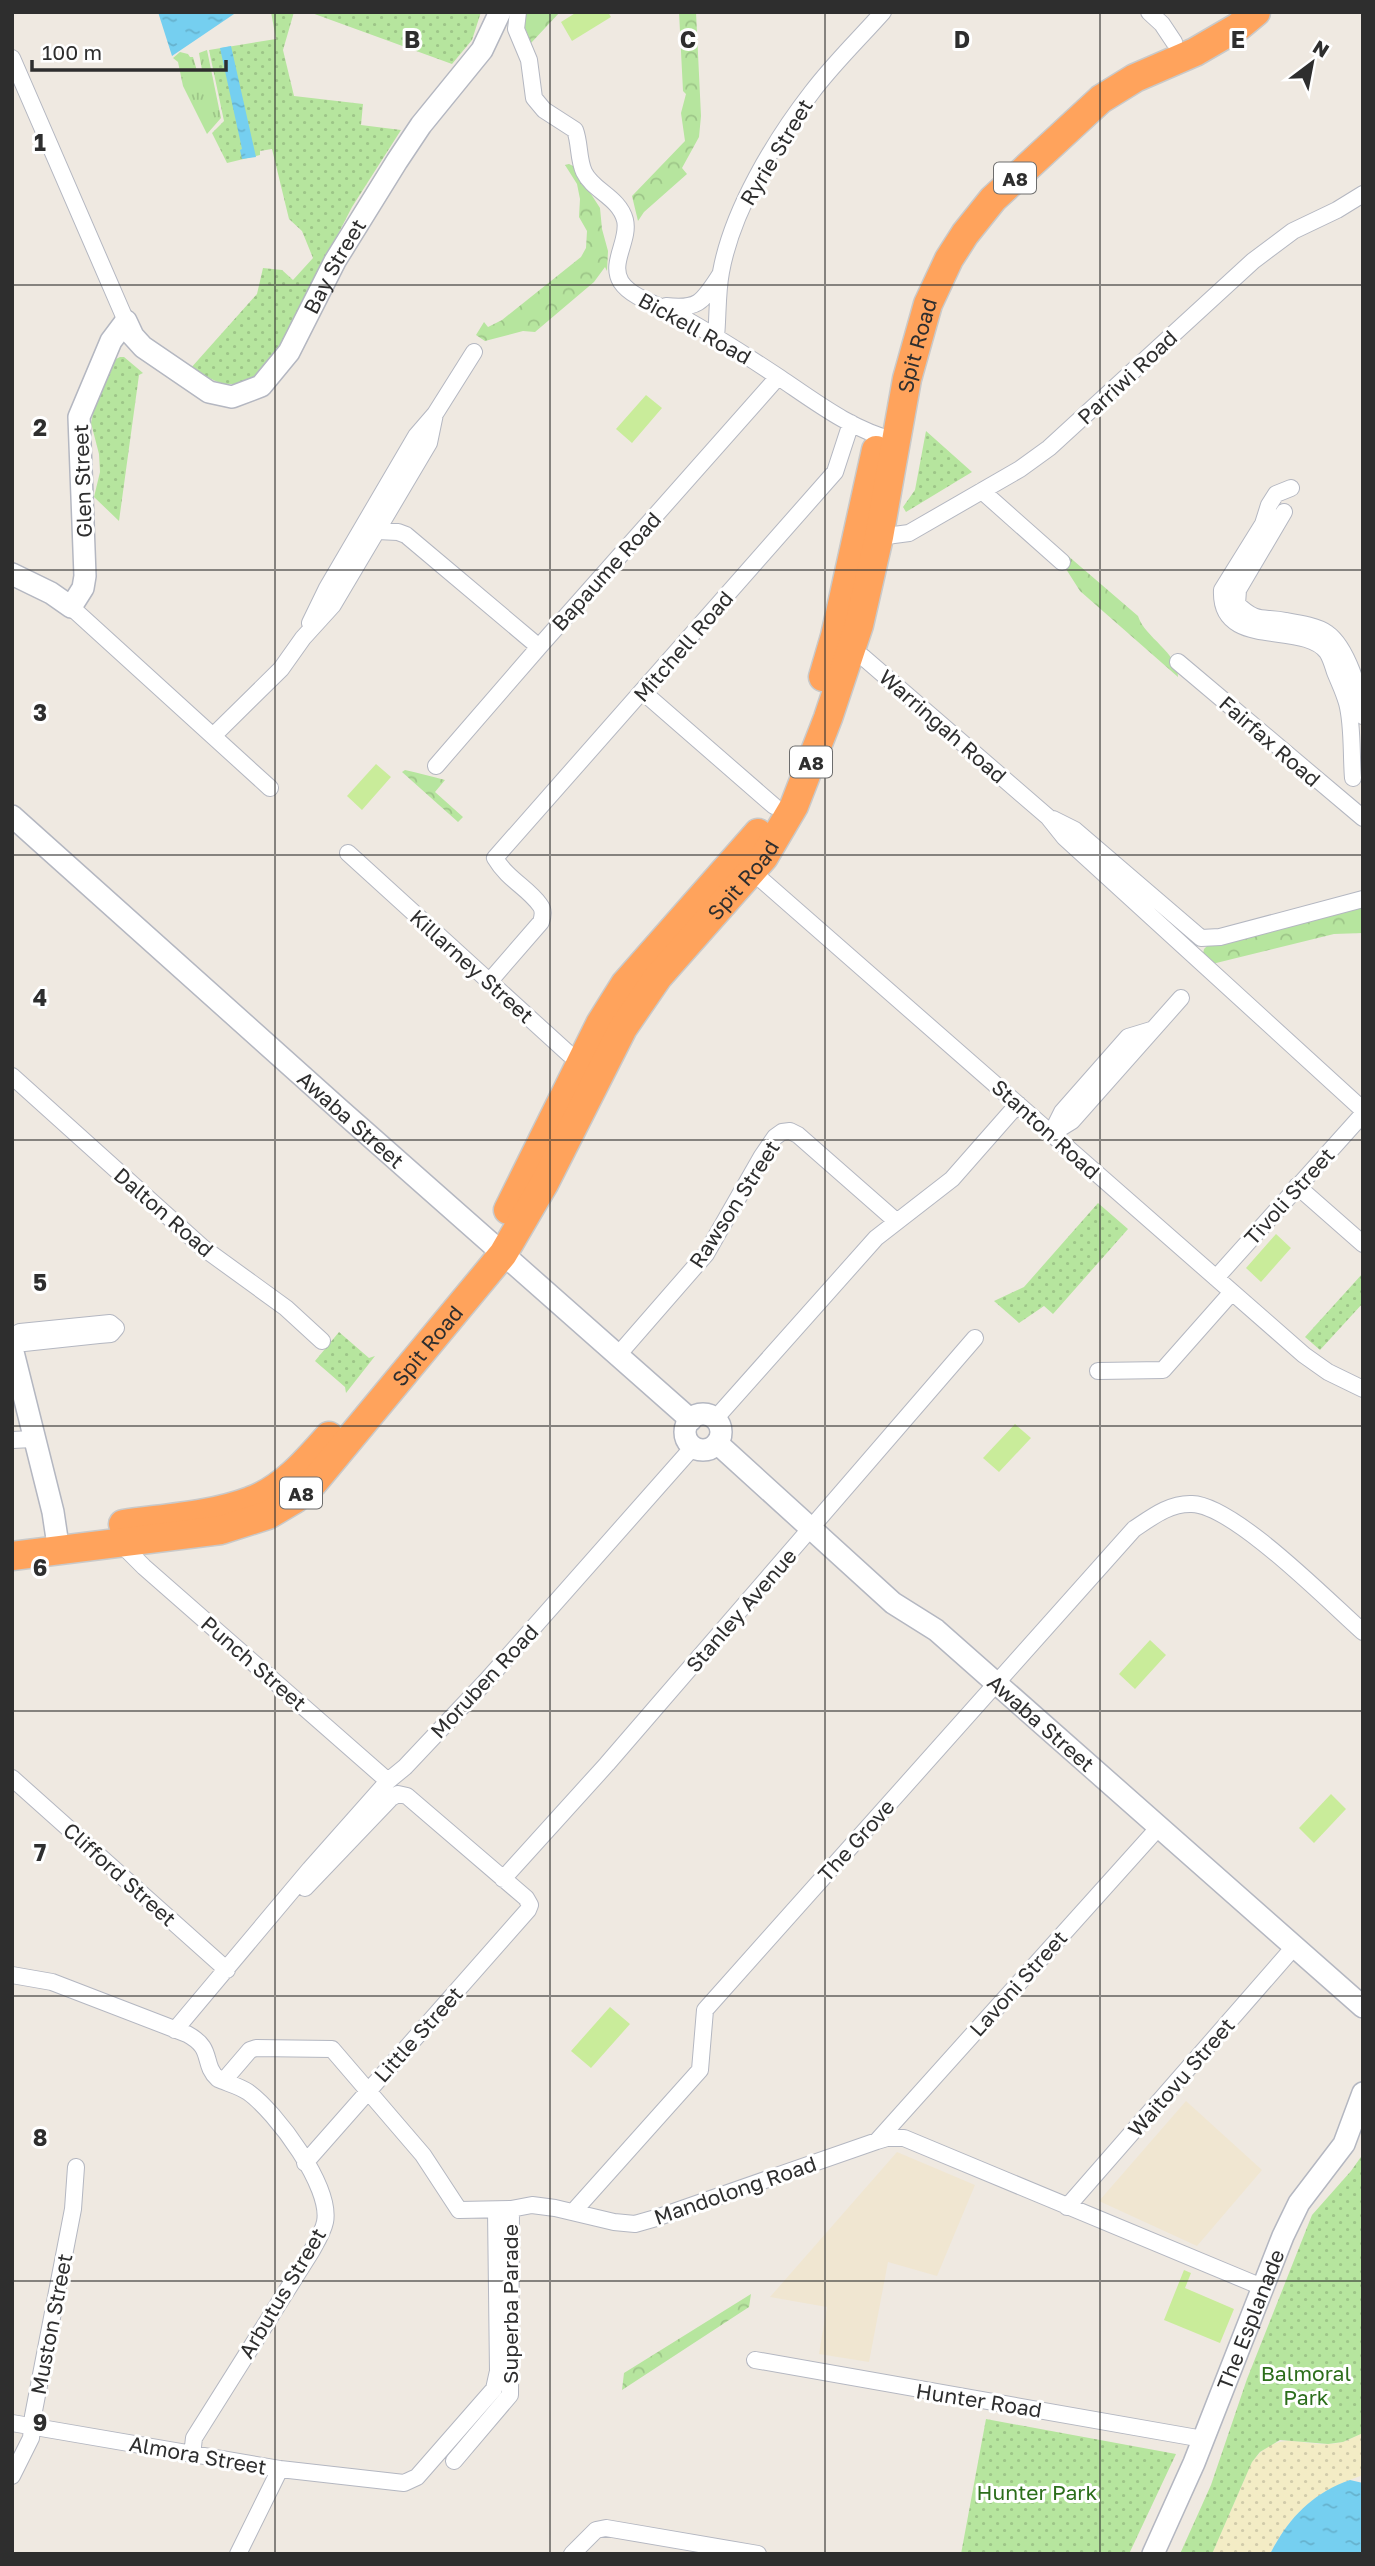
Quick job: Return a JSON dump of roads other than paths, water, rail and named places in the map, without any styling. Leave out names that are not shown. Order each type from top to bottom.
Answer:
[{"type":"highway","name":"Spit Road","points":[[12,1538],[121,1544],[220,1530],[268,1515],[295,1499],[313,1483],[544,1184],[591,1066],[623,1028],[745,865],[775,840],[794,806],[828,718],[887,439],[906,315],[919,279],[947,229],[977,191],[1069,100],[1087,86],[1120,66],[1174,42],[1227,12]]},
{"type":"highway","name":"Spit Road","points":[[745,865],[753,841],[774,806],[806,726],[841,652],[879,537],[887,439],[931,297],[949,260],[965,234],[993,199],[1079,116],[1135,78],[1195,52],[1238,27],[1256,12]]},
{"type":"highway","name":"Spit Road","points":[[12,1556],[57,1542],[251,1501],[280,1484],[311,1457],[496,1248]]},
{"type":"street","name":"Bay Street","points":[[126,321],[133,336],[155,358],[209,392],[232,397],[261,386],[289,352],[335,261],[397,161],[421,125],[464,76],[492,34],[500,12]]},
{"type":"street","name":"Bickell Road","points":[[518,12],[516,29],[529,60],[534,98],[544,110],[575,130],[583,171],[617,206],[625,220],[619,277],[630,291],[664,306],[716,337],[851,423],[887,439]]},
{"type":"street","name":"Ryrie Street","points":[[716,337],[720,274],[746,199],[794,116],[883,12]]},
{"type":"street","points":[[1149,12],[1162,24],[1174,42]]},
{"type":"street","points":[[12,58],[126,321]]},
{"type":"street","name":"Parriwi Road","points":[[879,537],[909,533],[1020,469],[1049,448],[1232,279],[1275,243],[1363,194]]},
{"type":"street","name":"Ryrie Street","points":[[664,306],[679,308],[696,305],[704,300],[720,274]]},
{"type":"street","name":"Glen Street","points":[[71,607],[83,588],[85,576],[79,417],[111,341],[126,321]]},
{"type":"street","points":[[303,638],[327,588],[409,448],[435,414],[474,352]]},
{"type":"street","name":"Bapaume Road","points":[[436,766],[778,377]]},
{"type":"street","points":[[213,736],[281,669],[303,638],[333,605],[429,443],[435,414]]},
{"type":"street","name":"Mitchell Road","points":[[489,982],[541,922],[543,916],[541,906],[504,872],[495,858],[835,472],[851,423]]},
{"type":"street","points":[[1290,488],[1276,494],[1269,505],[1262,524],[1223,590],[1222,601],[1227,612],[1242,625],[1259,633],[1282,633],[1318,644],[1328,653],[1348,704],[1353,778]]},
{"type":"street","points":[[982,491],[1062,562]]},
{"type":"street","points":[[1284,512],[1238,590],[1237,604],[1249,615],[1263,620],[1284,620],[1326,632],[1341,647],[1362,702],[1363,716]]},
{"type":"street","points":[[377,531],[406,535],[538,647]]},
{"type":"street","points":[[12,574],[51,593],[71,607],[270,788]]},
{"type":"street","name":"Warringah Road","points":[[841,652],[867,660],[1048,817],[1064,837],[1363,1112]]},
{"type":"street","name":"Fairfax Road","points":[[1178,662],[1363,818]]},
{"type":"street","points":[[643,692],[774,806]]},
{"type":"street","points":[[1341,802],[1363,758]]},
{"type":"street","name":"Awaba Street","points":[[12,816],[691,1420]]},
{"type":"street","name":"Warringah Road","points":[[1048,817],[1075,830],[1200,938],[1220,937],[1363,899]]},
{"type":"street","name":"Killarney Street","points":[[348,853],[569,1054],[591,1066]]},
{"type":"street","name":"Stanton Road","points":[[745,865],[1304,1355],[1328,1372],[1363,1389]]},
{"type":"street","points":[[1051,1134],[1062,1112],[1128,1037],[1152,1030],[1181,998]]},
{"type":"street","name":"Dalton Road","points":[[12,1076],[202,1247],[286,1308],[323,1341]]},
{"type":"street","points":[[715,1419],[876,1238],[952,1179],[1018,1104]]},
{"type":"street","name":"Tivoli Street","points":[[1216,1278],[1363,1112]]},
{"type":"street","name":"Rawson Street","points":[[618,1355],[706,1254],[762,1156],[782,1132],[790,1131],[798,1135],[896,1221]]},
{"type":"street","points":[[1297,1186],[1363,1244]]},
{"type":"street","points":[[1098,1371],[1163,1370],[1232,1292]]},
{"type":"street","points":[[96,1323],[110,1323],[116,1328],[111,1334],[87,1337],[24,1343],[12,1338],[20,1332],[96,1323]]},
{"type":"street","name":"Stanley Avenue","points":[[503,1879],[800,1542],[975,1338]]},
{"type":"street","points":[[12,1348],[23,1439],[53,1512],[57,1542]]},
{"type":"street","points":[[706,1415],[715,1419],[721,1429],[717,1443],[704,1450],[693,1447],[686,1435],[691,1420],[706,1415]]},
{"type":"street","name":"Awaba Street","points":[[717,1443],[893,1603],[936,1630],[1363,2007]]},
{"type":"street","name":"Moruben Road","points":[[175,2030],[388,1781],[405,1767],[487,1680],[693,1447]]},
{"type":"street","name":"The Grove","points":[[573,2212],[700,2070],[705,2010],[1135,1529],[1162,1511],[1188,1504],[1210,1507],[1240,1524],[1363,1632]]},
{"type":"street","name":"Punch Street","points":[[121,1544],[388,1781]]},
{"type":"street","name":"Clifford Street","points":[[12,1778],[228,1970]]},
{"type":"street","name":"Moruben Road","points":[[274,1915],[320,1875],[391,1798],[398,1794],[407,1796],[503,1879]]},
{"type":"street","name":"Lavoni Street","points":[[877,2141],[1158,1827]]},
{"type":"street","name":"Little Street","points":[[305,2163],[528,1910],[530,1905],[526,1898],[503,1879]]},
{"type":"street","name":"Waitovu Street","points":[[1068,2207],[1294,1947]]},
{"type":"street","points":[[12,1975],[52,1982],[175,2030],[201,2043],[218,2079]]},
{"type":"street","name":"Mandolong Road","points":[[218,2079],[226,2078],[250,2050],[256,2048],[326,2047],[338,2053],[423,2155],[459,2210],[503,2210],[532,2205],[635,2224],[877,2141],[904,2138],[1262,2287]]},
{"type":"street","name":"Arbutus Street","points":[[192,2455],[194,2438],[311,2252],[325,2223],[323,2199],[293,2140],[247,2091],[218,2079]]},
{"type":"street","name":"The Esplanade","points":[[1153,2554],[1299,2203],[1344,2144],[1363,2093]]},
{"type":"street","name":"Muston Street","points":[[12,2476],[31,2438],[73,2209],[76,2167]]},
{"type":"street","name":"Superba Parade","points":[[454,2461],[510,2395],[503,2210]]},
{"type":"street","name":"Superba Parade","points":[[385,2482],[404,2483],[416,2477],[494,2389],[498,2371],[503,2210]]},
{"type":"street","name":"Hunter Road","points":[[755,2360],[981,2402],[1203,2439]]},
{"type":"street","name":"Almora Street","points":[[12,2423],[280,2469],[385,2482]]},
{"type":"street","points":[[238,2554],[280,2469]]},
{"type":"street","points":[[572,2554],[596,2530],[606,2528],[758,2554]]},
{"type":"water","points":[[158,12],[237,12],[172,56]]},
{"type":"water","points":[[231,46],[256,157],[242,159],[220,48]]},
{"type":"water","points":[[1350,2480],[1363,2483],[1363,2554],[1270,2554],[1302,2509],[1324,2492]]},
{"type":"park label","name":"Balmoral Park","points":[[1306,2385]]},
{"type":"park label","name":"Hunter Park","points":[[1037,2492]]}]
